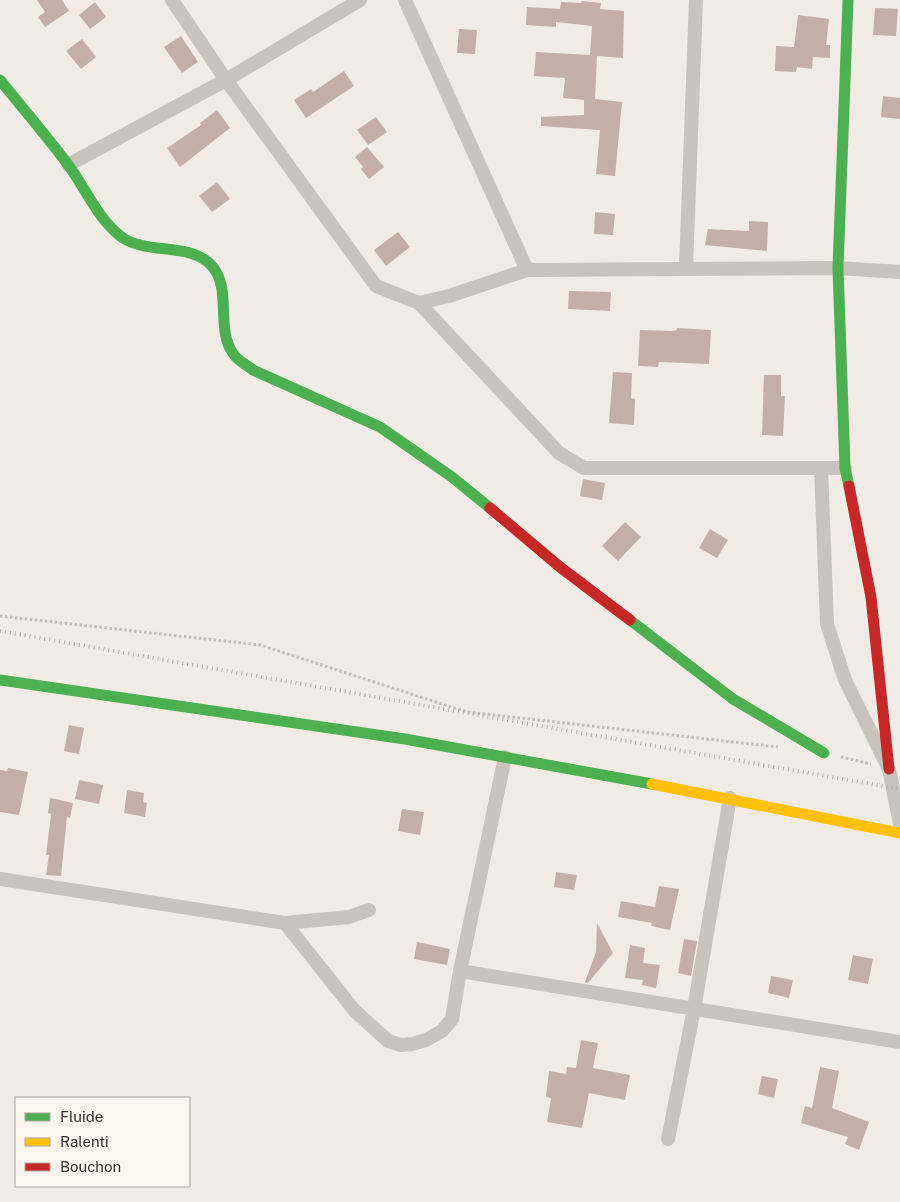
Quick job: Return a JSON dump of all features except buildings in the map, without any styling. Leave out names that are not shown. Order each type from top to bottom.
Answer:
[{"type":"street","points":[[172,0],[226,80],[376,286],[419,303],[559,453],[584,468],[845,468]]},
{"type":"street","points":[[68,165],[226,80],[360,0]]},
{"type":"street","points":[[404,0],[527,270]]},
{"type":"street","points":[[686,268],[696,0]]},
{"type":"street","points":[[848,0],[838,268],[845,468],[871,597],[889,769],[900,824]]},
{"type":"street","points":[[0,80],[68,165],[109,223],[124,238],[153,250],[183,251],[199,256],[213,266],[220,281],[222,314],[228,344],[236,356],[253,370],[380,427],[452,477],[560,567],[733,699],[824,753]]},
{"type":"street","points":[[419,303],[450,296],[527,270],[838,268],[900,272]]},
{"type":"street","points":[[821,468],[827,624],[846,680],[889,769]]},
{"type":"street","points":[[0,680],[405,739],[730,798],[900,833]]},
{"type":"street","points":[[285,923],[354,1010],[388,1040],[401,1045],[426,1040],[442,1031],[452,1020],[460,971],[505,757]]},
{"type":"street","points":[[668,1139],[694,1009],[730,798]]},
{"type":"street","points":[[0,879],[285,923],[349,917],[369,910]]},
{"type":"street","points":[[460,971],[900,1042]]},
{"type":"path","points":[[0,616],[260,644],[467,712],[785,748]]},
{"type":"path","points":[[824,753],[889,769]]},
{"type":"railway","points":[[0,631],[900,789]]},
{"type":"traffic: fast","points":[[848,0],[838,268],[845,468],[849,486]]},
{"type":"traffic: fast","points":[[0,80],[61,155],[99,213],[114,231],[133,243],[193,254],[212,266],[222,287],[225,335],[229,346],[239,360],[253,370],[380,427],[452,477],[490,508]]},
{"type":"traffic: fast","points":[[630,620],[733,699],[824,753]]},
{"type":"traffic: fast","points":[[0,680],[405,739],[652,784]]},
{"type":"traffic: slow","points":[[652,784],[900,833]]},
{"type":"traffic: jam","points":[[849,486],[871,597],[889,769]]},
{"type":"traffic: jam","points":[[490,508],[560,567],[630,620]]}]
